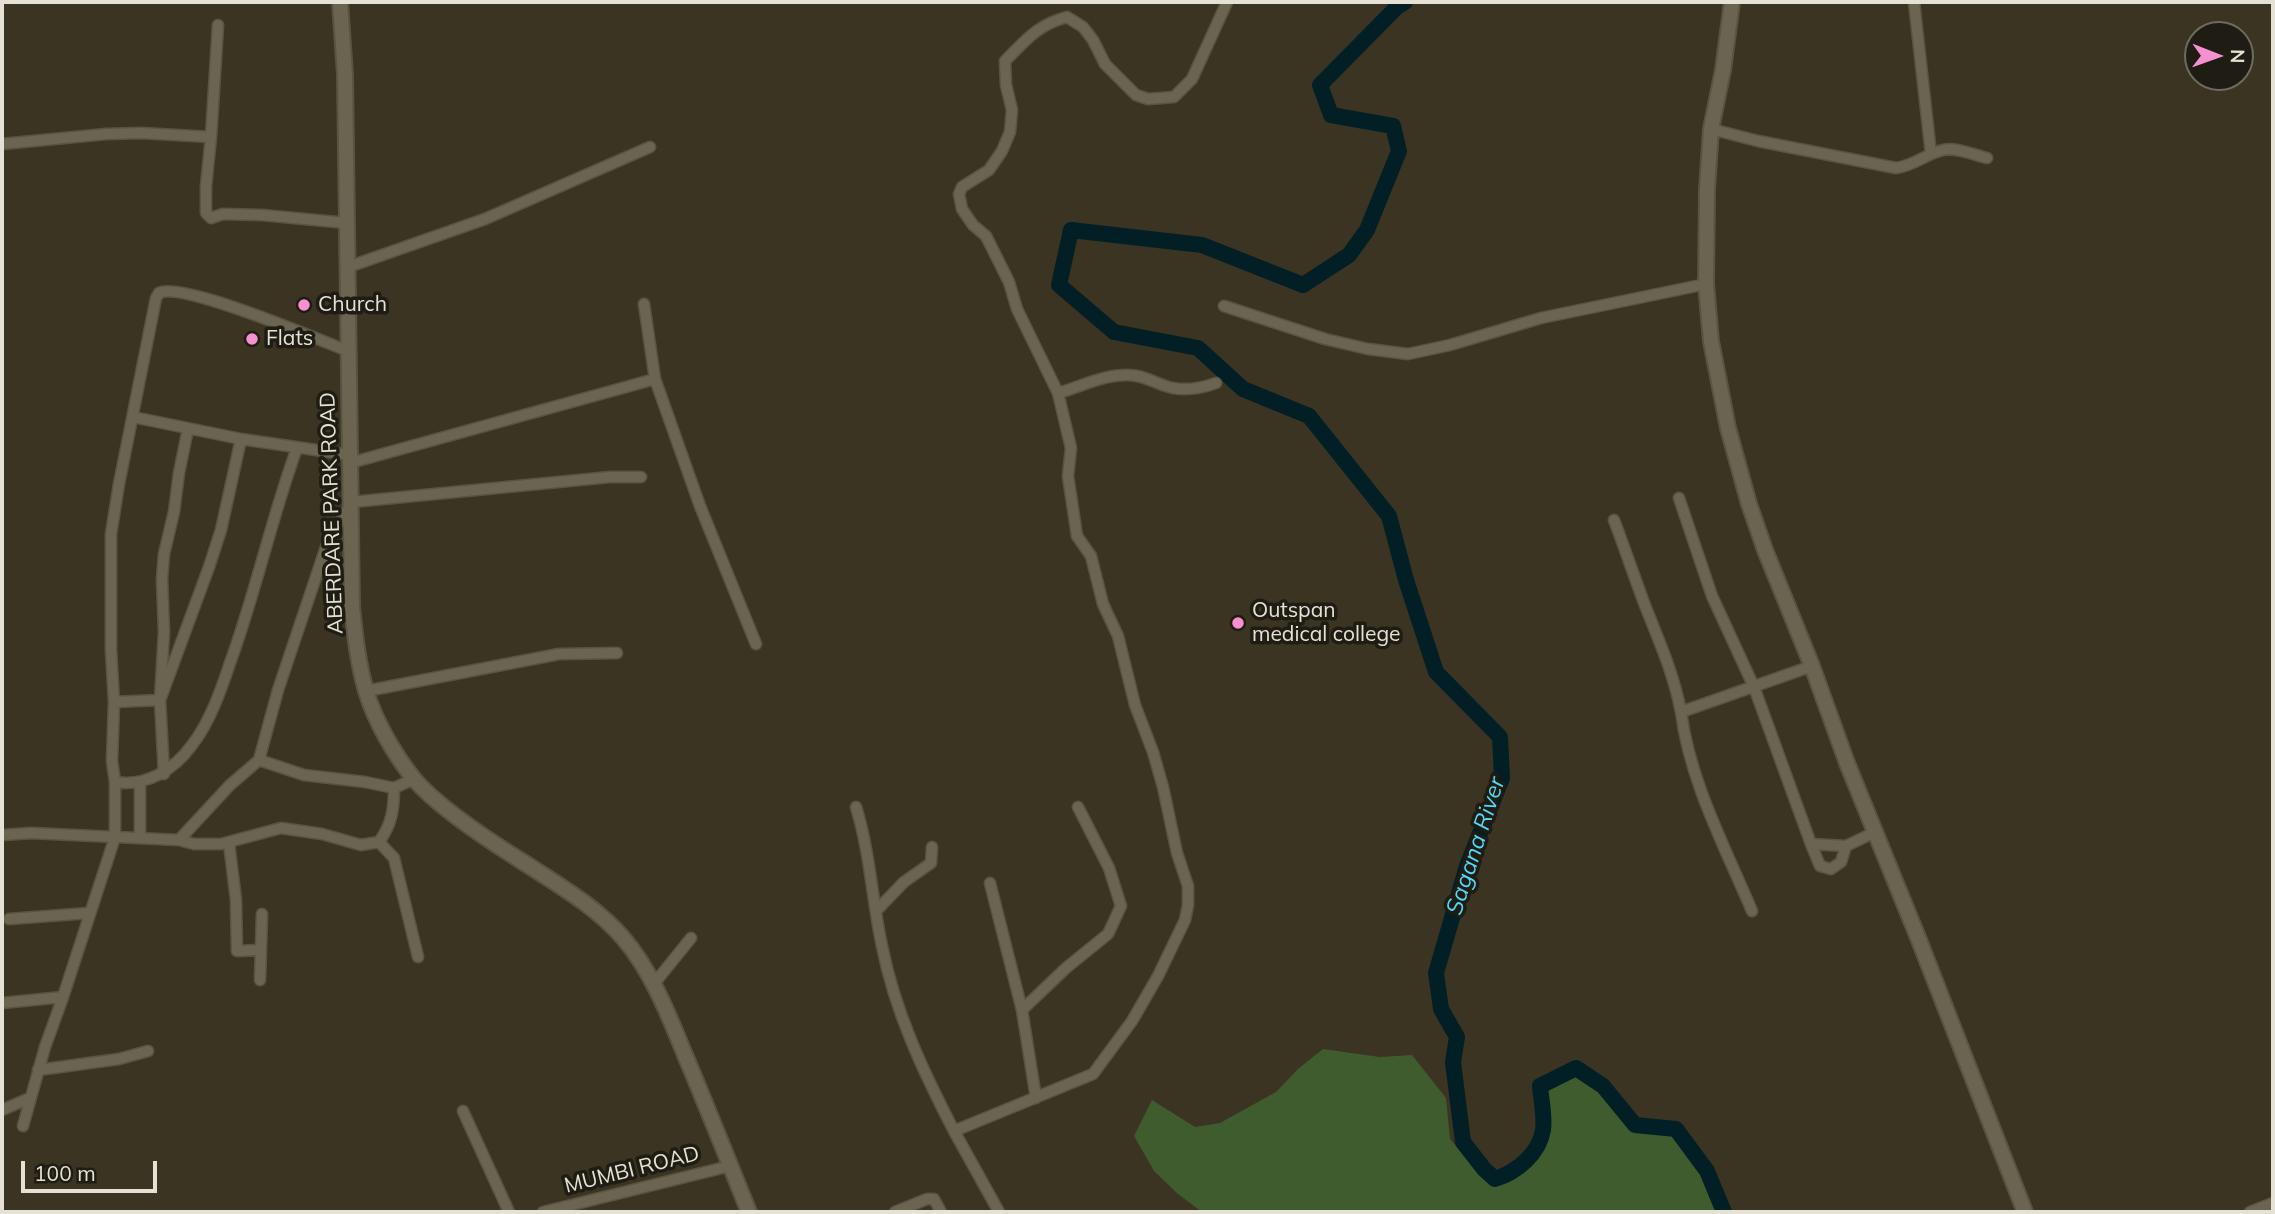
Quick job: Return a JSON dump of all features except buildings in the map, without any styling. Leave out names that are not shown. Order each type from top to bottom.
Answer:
[{"type":"street","name":"ABERDARE PARK ROAD","points":[[340,2],[345,75],[352,607],[366,691],[384,730],[414,779],[477,831],[610,923],[626,941],[653,985],[682,1048],[749,1212]]},
{"type":"street","points":[[954,1131],[1093,1074],[1132,1021],[1158,976],[1185,920],[1188,905],[1188,887],[1177,853],[1153,752],[1135,705],[1118,636],[1103,604],[1091,556],[1077,536],[1068,476],[1071,448],[1058,393],[1017,309],[1009,282],[986,236],[973,225],[962,209],[959,194],[962,187],[989,170],[1002,151],[1010,132],[1012,110],[1006,85],[1005,61],[1040,27],[1067,18],[1083,27],[1105,64],[1136,95],[1148,99],[1174,97],[1192,79],[1227,2]]},
{"type":"street","points":[[1732,2],[1723,70],[1711,129],[1706,284],[1711,341],[1738,469],[1765,550],[1847,763],[2025,1212]]},
{"type":"street","points":[[1914,2],[1931,154]]},
{"type":"street","points":[[218,25],[206,213],[211,218],[223,214],[262,215],[347,223]]},
{"type":"street","points":[[1711,129],[1896,168],[1950,149],[1987,159]]},
{"type":"street","points":[[2,144],[130,133],[211,137]]},
{"type":"street","points":[[348,267],[485,219],[650,147]]},
{"type":"street","points":[[1224,306],[1325,339],[1368,349],[1408,354],[1450,345],[1541,318],[1706,284]]},
{"type":"street","points":[[23,1126],[38,1070],[115,837],[111,534],[156,298],[164,290],[203,298],[278,323],[348,351]]},
{"type":"street","points":[[644,304],[655,379],[700,506],[756,644]]},
{"type":"street","points":[[1058,393],[1107,377],[1122,376],[1136,376],[1174,389],[1197,389],[1216,383]]},
{"type":"street","points":[[133,417],[350,459],[655,379]]},
{"type":"street","points":[[164,774],[160,700],[164,632],[162,579],[164,554],[188,429]]},
{"type":"street","points":[[160,700],[209,567],[241,439]]},
{"type":"street","points":[[115,782],[140,782],[164,774],[192,746],[206,722],[242,631],[278,502],[297,448]]},
{"type":"street","points":[[180,840],[230,785],[259,760],[278,690],[326,547],[331,534],[352,502],[610,477],[641,477]]},
{"type":"street","points":[[1679,498],[1713,596],[1754,687],[1820,866],[1831,869],[1841,862],[1846,846]]},
{"type":"street","points":[[1614,520],[1676,685],[1690,760],[1752,911]]},
{"type":"street","points":[[366,691],[559,654],[617,653]]},
{"type":"street","points":[[1681,712],[1811,666]]},
{"type":"street","points":[[114,702],[160,700]]},
{"type":"street","points":[[259,760],[304,775],[394,788],[414,779]]},
{"type":"street","points":[[140,782],[140,838]]},
{"type":"street","points":[[2,835],[31,833],[140,838],[180,840],[194,844],[229,843],[281,828],[322,834],[362,845],[379,842],[387,831],[394,810],[394,788]]},
{"type":"street","points":[[856,807],[863,830],[882,946],[894,996],[907,1034],[954,1131],[999,1212]]},
{"type":"street","points":[[1022,1010],[1066,968],[1108,934],[1121,906],[1109,868],[1078,807]]},
{"type":"street","points":[[1811,844],[1846,846],[1875,832]]},
{"type":"street","points":[[379,842],[394,858],[418,957]]},
{"type":"street","points":[[229,843],[236,900],[237,951],[260,950]]},
{"type":"street","points":[[876,911],[904,881],[931,863],[932,847]]},
{"type":"street","points":[[989,883],[1022,1010],[1036,1098]]},
{"type":"street","points":[[9,919],[89,913]]},
{"type":"street","points":[[260,980],[262,914]]},
{"type":"street","points":[[653,985],[691,938]]},
{"type":"street","points":[[2,1003],[63,997]]},
{"type":"street","points":[[38,1070],[107,1061],[148,1051]]},
{"type":"street","points":[[2,1110],[30,1098]]},
{"type":"street","points":[[463,1111],[509,1212]]},
{"type":"street","name":"MUMBI ROAD","points":[[543,1212],[730,1166]]},
{"type":"street","points":[[894,1212],[927,1199],[934,1199],[941,1212]]},
{"type":"street","points":[[2250,1212],[2273,1203]]},
{"type":"green space","points":[[1323,1049],[1380,1057],[1412,1055],[1446,1098],[1450,1139],[1476,1170],[1495,1179],[1526,1161],[1541,1139],[1543,1114],[1540,1086],[1576,1068],[1603,1086],[1635,1125],[1676,1129],[1707,1171],[1724,1212],[1202,1212],[1154,1171],[1134,1136],[1152,1100],[1195,1127],[1220,1123],[1276,1092],[1298,1069]]},
{"type":"waterway","name":"Sagana River","points":[[1405,2],[1320,85],[1331,115],[1393,126],[1399,151],[1367,230],[1349,255],[1303,285],[1202,245],[1071,230],[1059,285],[1114,332],[1198,348],[1243,389],[1309,416],[1389,516],[1406,580],[1436,672],[1500,737],[1502,778],[1467,866],[1436,973],[1441,1009],[1457,1037],[1453,1062],[1463,1142],[1495,1179],[1519,1167],[1532,1154],[1541,1139],[1544,1119],[1540,1086],[1576,1068],[1603,1086],[1635,1125],[1676,1129],[1707,1171],[1724,1212]]},
{"type":"place","name":"Church","points":[[304,305]]},
{"type":"place","name":"Flats","points":[[252,339]]},
{"type":"place","name":"Outspan medical college","points":[[1238,623]]}]
